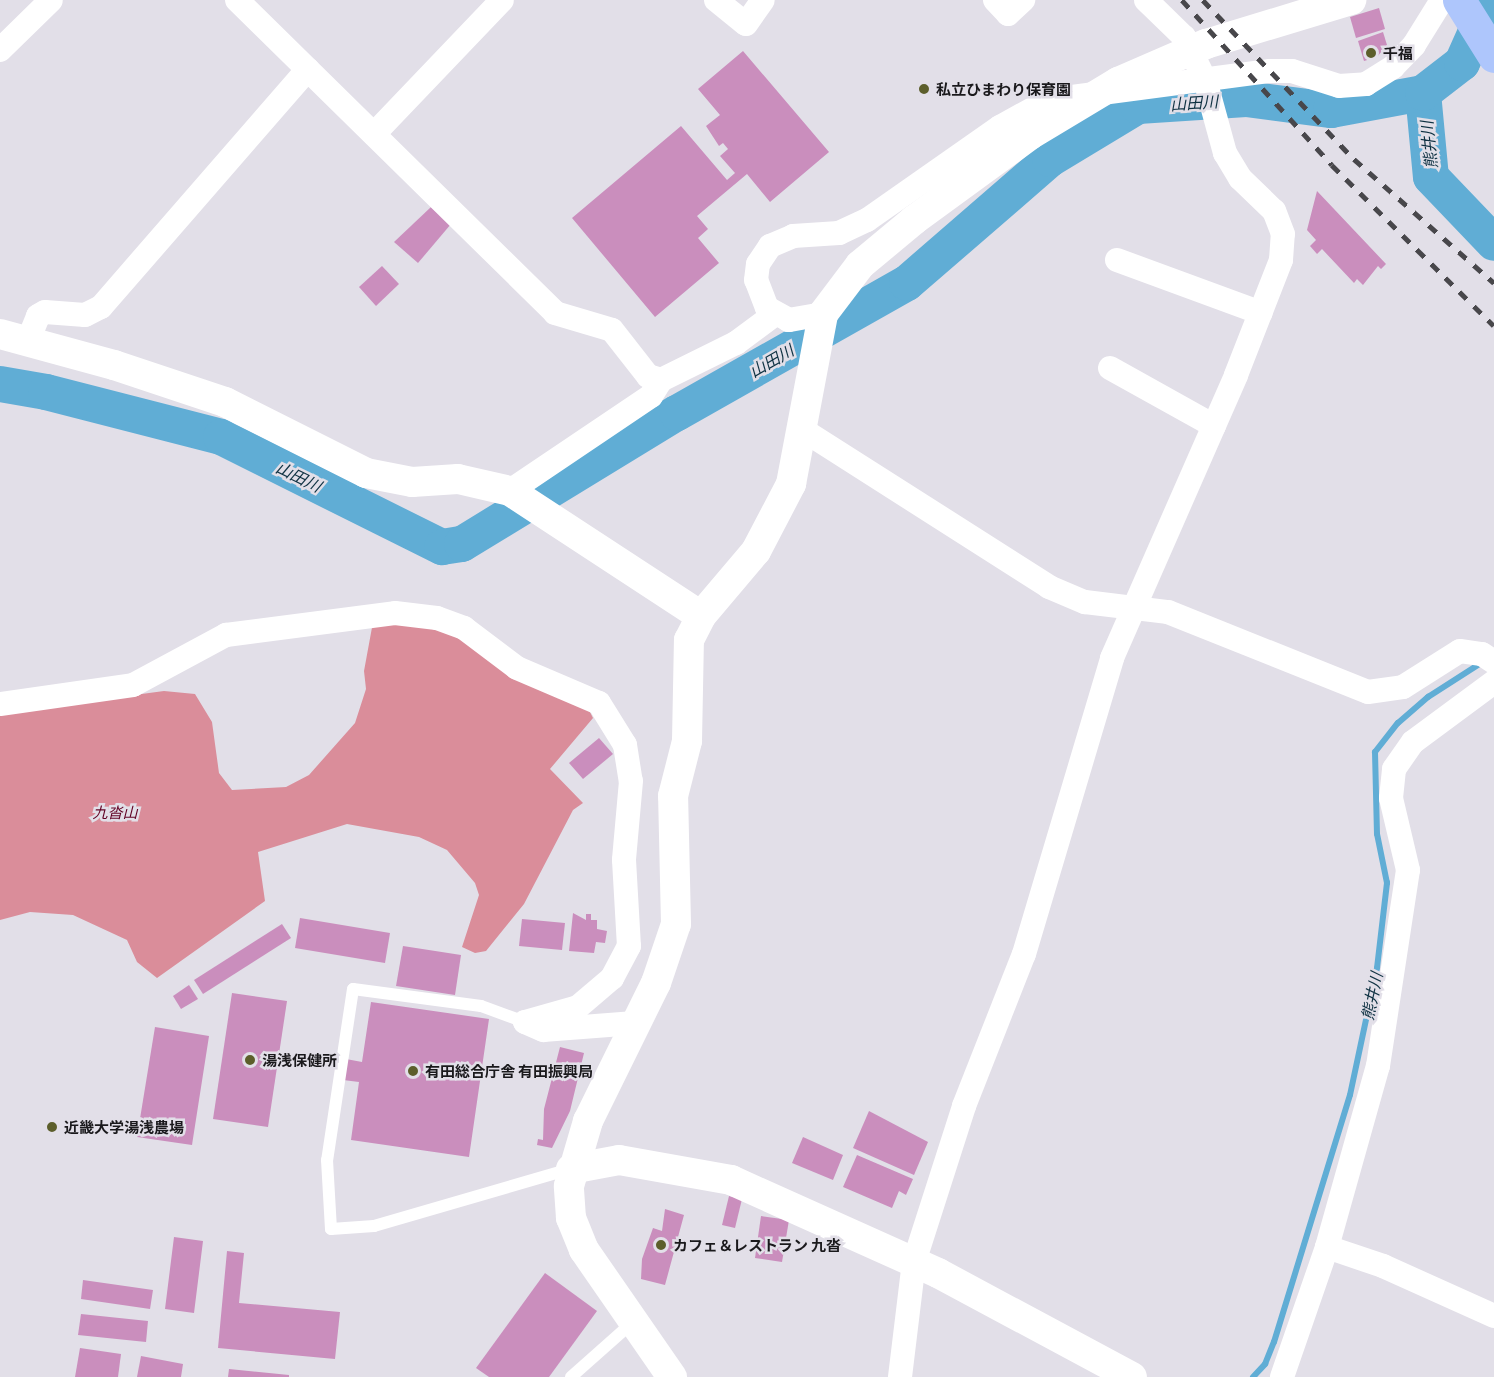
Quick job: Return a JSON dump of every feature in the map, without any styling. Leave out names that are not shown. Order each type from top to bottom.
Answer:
[{"type":"highway","points":[[1459,0],[1494,56]]},
{"type":"street","points":[[0,50],[51,0]]},
{"type":"street","points":[[237,0],[555,313],[612,330],[648,376],[661,380]]},
{"type":"street","points":[[374,134],[502,0]]},
{"type":"street","points":[[716,0],[746,24],[763,0]]},
{"type":"street","points":[[995,0],[1008,14],[1023,0]]},
{"type":"street","points":[[900,1377],[914,1262],[964,1106],[1024,954],[1112,658],[1214,426],[1281,260],[1283,234],[1274,211],[1240,178],[1226,153],[1205,80],[1184,37],[1146,0]]},
{"type":"street","points":[[671,1373],[593,1266],[576,1233],[568,1202],[571,1169],[588,1121],[664,962],[676,924],[673,796],[687,741],[689,639],[701,616],[772,526],[791,484],[803,430],[808,381],[823,314],[860,265],[914,220],[1030,135],[1118,82],[1206,44],[1351,0]]},
{"type":"street","points":[[823,314],[804,320],[775,314],[761,298],[756,279],[762,254],[781,239],[828,236],[867,220],[1000,127],[1049,100],[1292,70],[1339,86],[1366,84],[1414,45],[1442,0]]},
{"type":"street","points":[[14,337],[45,312],[85,315],[102,307],[308,69]]},
{"type":"street","points":[[1117,260],[1261,313]]},
{"type":"street","points":[[510,491],[651,396],[661,380],[736,343],[775,314]]},
{"type":"street","points":[[14,337],[225,402],[366,472],[412,482],[479,482],[510,491],[701,616]]},
{"type":"street","points":[[1110,368],[1214,426]]},
{"type":"street","points":[[803,430],[1049,587],[1085,602],[1133,606],[1190,620],[1294,666],[1368,692],[1403,687],[1460,651],[1482,654],[1494,662]]},
{"type":"street","points":[[0,704],[133,685],[226,635],[395,613],[446,620],[532,676],[599,703],[610,715],[629,762],[624,860],[630,946],[612,978],[578,1007],[525,1022]]},
{"type":"street","points":[[1286,1374],[1327,1248],[1375,1080],[1397,956],[1408,870],[1391,798],[1394,769],[1413,742],[1494,682]]},
{"type":"street","points":[[525,1022],[543,1030],[635,1023]]},
{"type":"street","points":[[571,1169],[619,1160],[731,1180],[914,1262],[1132,1377]]},
{"type":"street","points":[[1327,1248],[1383,1266],[1494,1316]]},
{"type":"lane","points":[[525,1022],[481,1006],[352,989],[327,1160],[331,1229],[374,1226],[571,1169]]},
{"type":"lane","points":[[571,1377],[581,1365],[634,1321]]},
{"type":"lane","points":[[581,1365],[588,1377]]},
{"type":"green space","name":"九沓山","points":[[373,622],[440,627],[586,704],[593,718],[550,769],[583,803],[573,810],[524,904],[486,951],[475,953],[462,947],[479,895],[475,883],[447,850],[419,837],[347,824],[258,852],[265,901],[157,978],[137,962],[127,940],[73,915],[30,912],[0,920],[0,713],[164,691],[195,694],[212,722],[219,773],[232,790],[286,787],[309,775],[355,723],[366,689],[364,671]]},
{"type":"building","points":[[1379,8],[1385,29],[1356,38],[1350,17]]},
{"type":"building","points":[[1383,32],[1387,45],[1377,57],[1364,61],[1358,41]]},
{"type":"building","points":[[743,51],[829,152],[770,202],[747,174],[697,216],[708,229],[698,238],[719,263],[655,317],[572,218],[681,126],[727,180],[735,173],[720,156],[728,149],[723,143],[719,146],[706,126],[720,115],[698,89]]},
{"type":"building","points":[[1317,191],[1386,264],[1381,269],[1378,266],[1363,285],[1357,279],[1354,283],[1322,249],[1317,254],[1310,246],[1316,240],[1307,230]]},
{"type":"building","points":[[431,207],[451,224],[418,263],[394,242]]},
{"type":"building","points":[[382,266],[399,284],[376,306],[359,287]]},
{"type":"building","points":[[599,738],[613,754],[583,779],[569,763]]},
{"type":"building","points":[[573,913],[586,920],[586,914],[591,914],[591,920],[597,920],[597,929],[607,931],[605,943],[596,942],[594,953],[569,951]]},
{"type":"building","points":[[300,918],[390,933],[385,963],[295,948]]},
{"type":"building","points":[[522,919],[565,923],[562,950],[519,946]]},
{"type":"building","points":[[282,924],[291,938],[203,994],[194,980]]},
{"type":"building","points":[[403,946],[461,955],[455,995],[396,986]]},
{"type":"building","points":[[189,985],[198,999],[181,1009],[173,996]]},
{"type":"building","name":"湯浅保健所","points":[[232,993],[287,1001],[268,1127],[213,1119]]},
{"type":"building","name":"有田総合庁舎 有田振興局","points":[[371,1002],[489,1019],[469,1157],[351,1140],[359,1082],[343,1080],[346,1059],[362,1062]]},
{"type":"building","points":[[155,1027],[209,1036],[192,1145],[137,1137]]},
{"type":"building","points":[[560,1047],[584,1053],[570,1111],[552,1148],[537,1145],[538,1139],[543,1140],[544,1109]]},
{"type":"building","points":[[869,1111],[928,1142],[914,1175],[853,1148]]},
{"type":"building","points":[[803,1137],[843,1155],[833,1180],[792,1163]]},
{"type":"building","points":[[857,1155],[913,1179],[906,1195],[899,1191],[892,1208],[843,1187]]},
{"type":"building","points":[[729,1196],[742,1199],[735,1228],[722,1225]]},
{"type":"building","name":"カフェ＆レストラン 九沓","points":[[665,1209],[684,1215],[665,1285],[641,1279],[642,1259],[653,1228],[662,1231]]},
{"type":"building","points":[[761,1216],[789,1220],[782,1262],[755,1258]]},
{"type":"building","points":[[174,1237],[203,1241],[194,1313],[165,1309]]},
{"type":"building","points":[[227,1251],[244,1253],[239,1303],[340,1312],[335,1359],[218,1348]]},
{"type":"building","points":[[545,1273],[597,1311],[549,1377],[489,1377],[476,1368]]},
{"type":"building","points":[[83,1280],[153,1290],[150,1309],[81,1299]]},
{"type":"building","points":[[81,1314],[148,1321],[146,1342],[78,1335]]},
{"type":"building","points":[[80,1348],[121,1354],[118,1377],[75,1377]]},
{"type":"building","points":[[141,1356],[183,1364],[181,1377],[137,1377]]},
{"type":"building","points":[[229,1369],[289,1375],[289,1377],[228,1377]]},
{"type":"waterway","name":"山田川","points":[[0,384],[46,392],[221,437],[442,547],[462,544],[677,413],[907,283],[1050,159],[1138,106],[1246,99],[1331,110],[1423,93],[1462,63],[1490,0]]},
{"type":"waterway","name":"熊井川","points":[[1423,93],[1431,177],[1494,243]]},
{"type":"waterway","name":"熊井川","points":[[1253,1377],[1265,1364],[1274,1342],[1350,1095],[1377,968],[1387,883],[1377,834],[1375,752],[1398,723],[1428,697],[1481,663]]},
{"type":"railway","points":[[1182,0],[1332,165],[1494,326]]},
{"type":"railway","points":[[1203,0],[1354,159],[1494,283]]},
{"type":"place","name":"千福","points":[[1371,53]]},
{"type":"place","name":"私立ひまわり保育園","points":[[924,89]]},
{"type":"place","name":"湯浅保健所","points":[[250,1060]]},
{"type":"place","name":"有田総合庁舎 有田振興局","points":[[413,1071]]},
{"type":"place","name":"近畿大学湯浅農場","points":[[52,1127]]},
{"type":"place","name":"カフェ＆レストラン 九沓","points":[[661,1245]]}]
